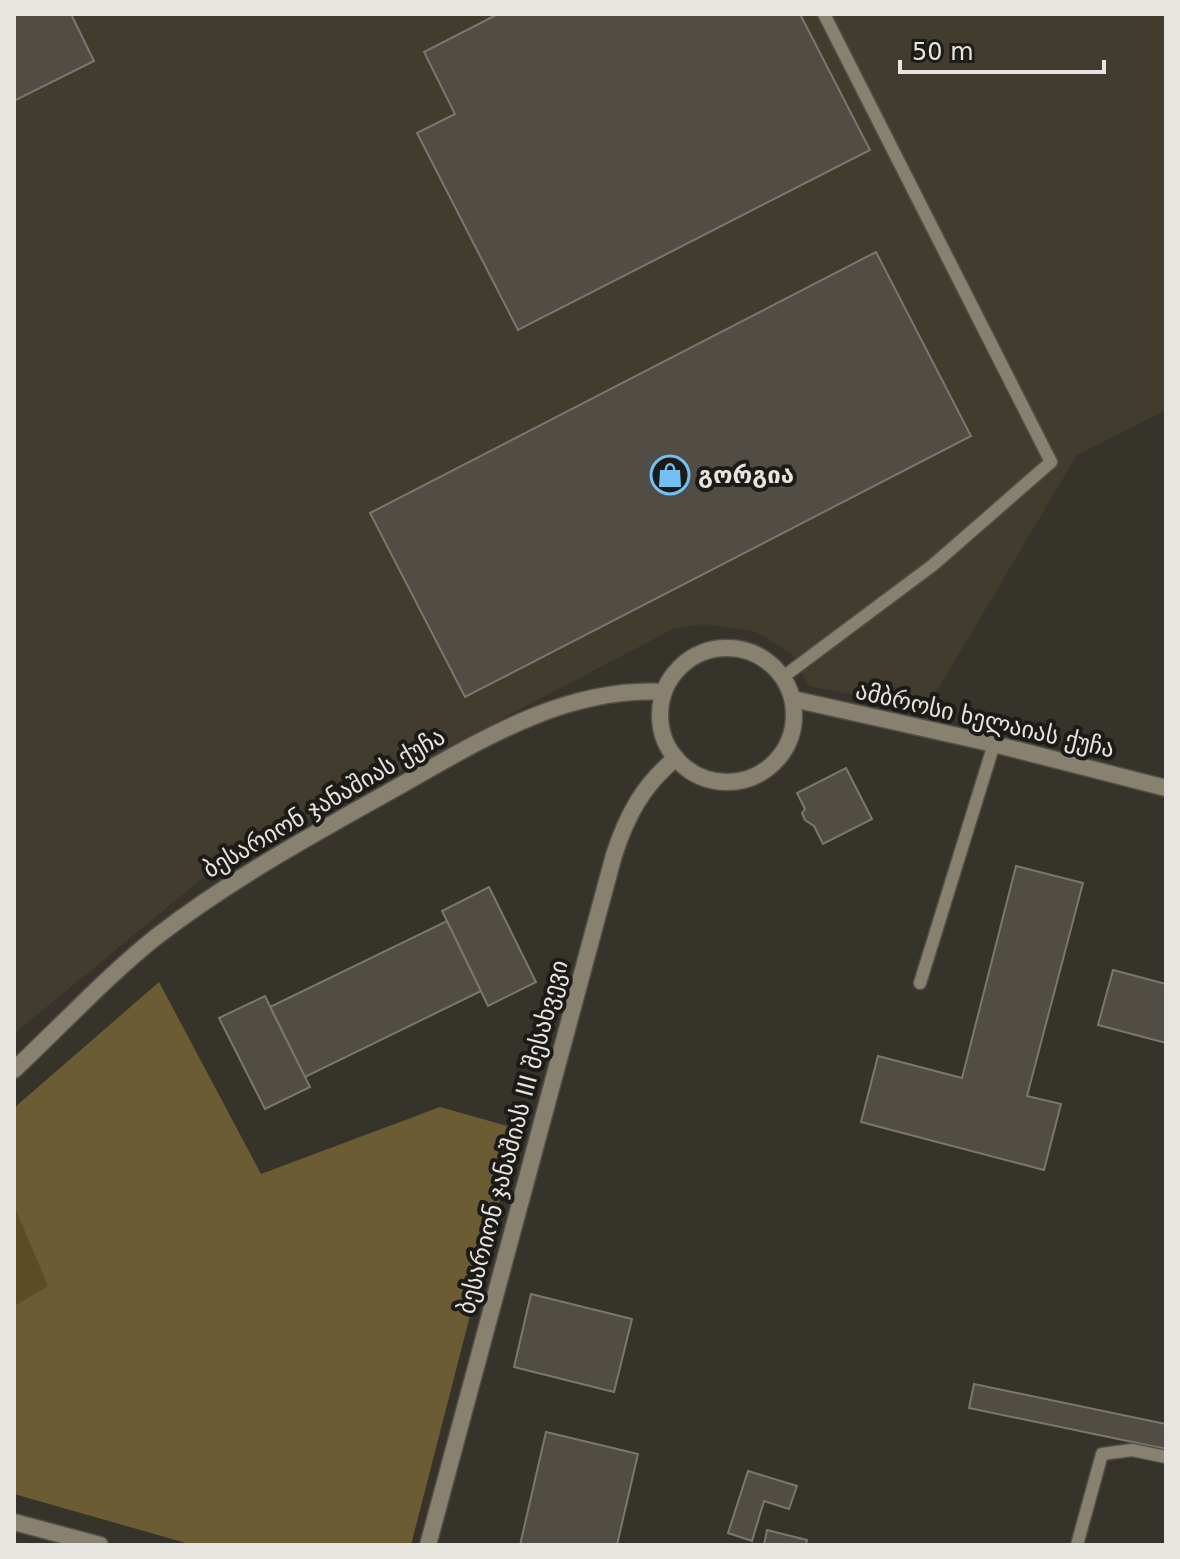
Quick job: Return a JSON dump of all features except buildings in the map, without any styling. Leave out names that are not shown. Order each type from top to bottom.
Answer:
[{"type":"street","points":[[724,647],[757,656],[783,677],[793,699],[794,721],[789,743],[776,761],[758,775],[736,781],[714,781],[693,772],[676,758],[662,726],[664,692],[681,665],[701,653],[724,647]]},
{"type":"street","name":"ბესარიონ ჯანაშიას ქუჩა","points":[[14,1070],[153,939],[214,893],[267,860],[506,727],[606,693],[664,692]]},
{"type":"street","name":"ამბროსი ხელაიას ქუჩა","points":[[793,699],[994,744],[1166,788]]},
{"type":"street","name":"ბესარიონ ჯანაშიას III შესახვევი","points":[[428,1545],[614,855],[637,799],[653,776],[676,758]]},
{"type":"street","points":[[14,1522],[100,1545]]},
{"type":"lane","points":[[783,677],[933,565],[1051,462],[824,14]]},
{"type":"lane","points":[[920,983],[994,744]]},
{"type":"lane","points":[[1077,1545],[1102,1454],[1132,1450],[1166,1457]]},
{"type":"shaded area","points":[[14,14],[1166,14],[1166,410],[1077,455],[926,709],[809,686],[791,653],[756,632],[704,624],[673,629],[211,871],[14,1034]]},
{"type":"shaded area","points":[[159,982],[261,1174],[440,1107],[518,1129],[411,1545],[193,1545],[14,1494],[14,1306],[48,1286],[14,1206],[14,1108]]},
{"type":"shaded area","points":[[14,1206],[49,1287],[14,1306]]},
{"type":"place","name":"გორგია","points":[[670,475]]}]
